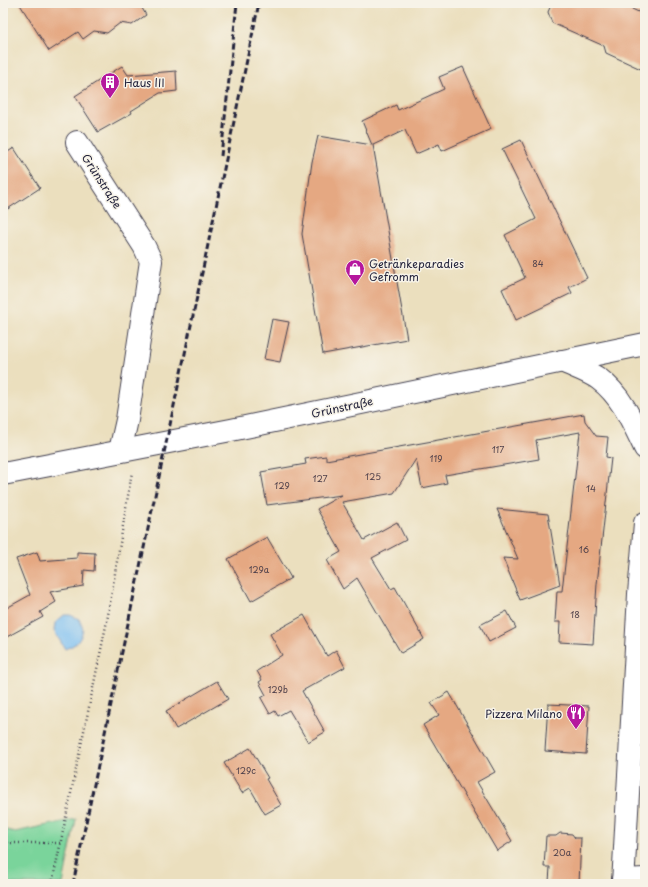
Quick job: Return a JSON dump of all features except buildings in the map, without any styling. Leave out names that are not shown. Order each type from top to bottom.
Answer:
[{"type":"street","name":"Grünstraße","points":[[77,142],[144,246],[151,261],[129,405],[128,450]]},
{"type":"street","name":"Grünstraße","points":[[3,474],[128,450],[645,344]]},
{"type":"street","points":[[562,361],[598,379],[618,397],[635,426],[645,448]]},
{"type":"street","points":[[645,523],[639,594],[623,882],[645,879]]},
{"type":"path","points":[[52,884],[107,622],[128,450]]},
{"type":"path","points":[[3,844],[60,843]]},
{"type":"green space","points":[[76,819],[63,884],[3,884],[3,829],[15,832]]},
{"type":"water","points":[[64,615],[70,615],[79,619],[83,629],[81,637],[77,642],[65,649],[54,631],[55,623]]},
{"type":"railway","points":[[221,156],[237,3]]},
{"type":"railway","points":[[73,884],[259,3]]},
{"type":"place","name":"Haus III","points":[[110,99]]},
{"type":"place","name":"Getränkeparadies Gefromm","points":[[355,286]]},
{"type":"place","name":"Pizzera Milano","points":[[576,730]]}]
